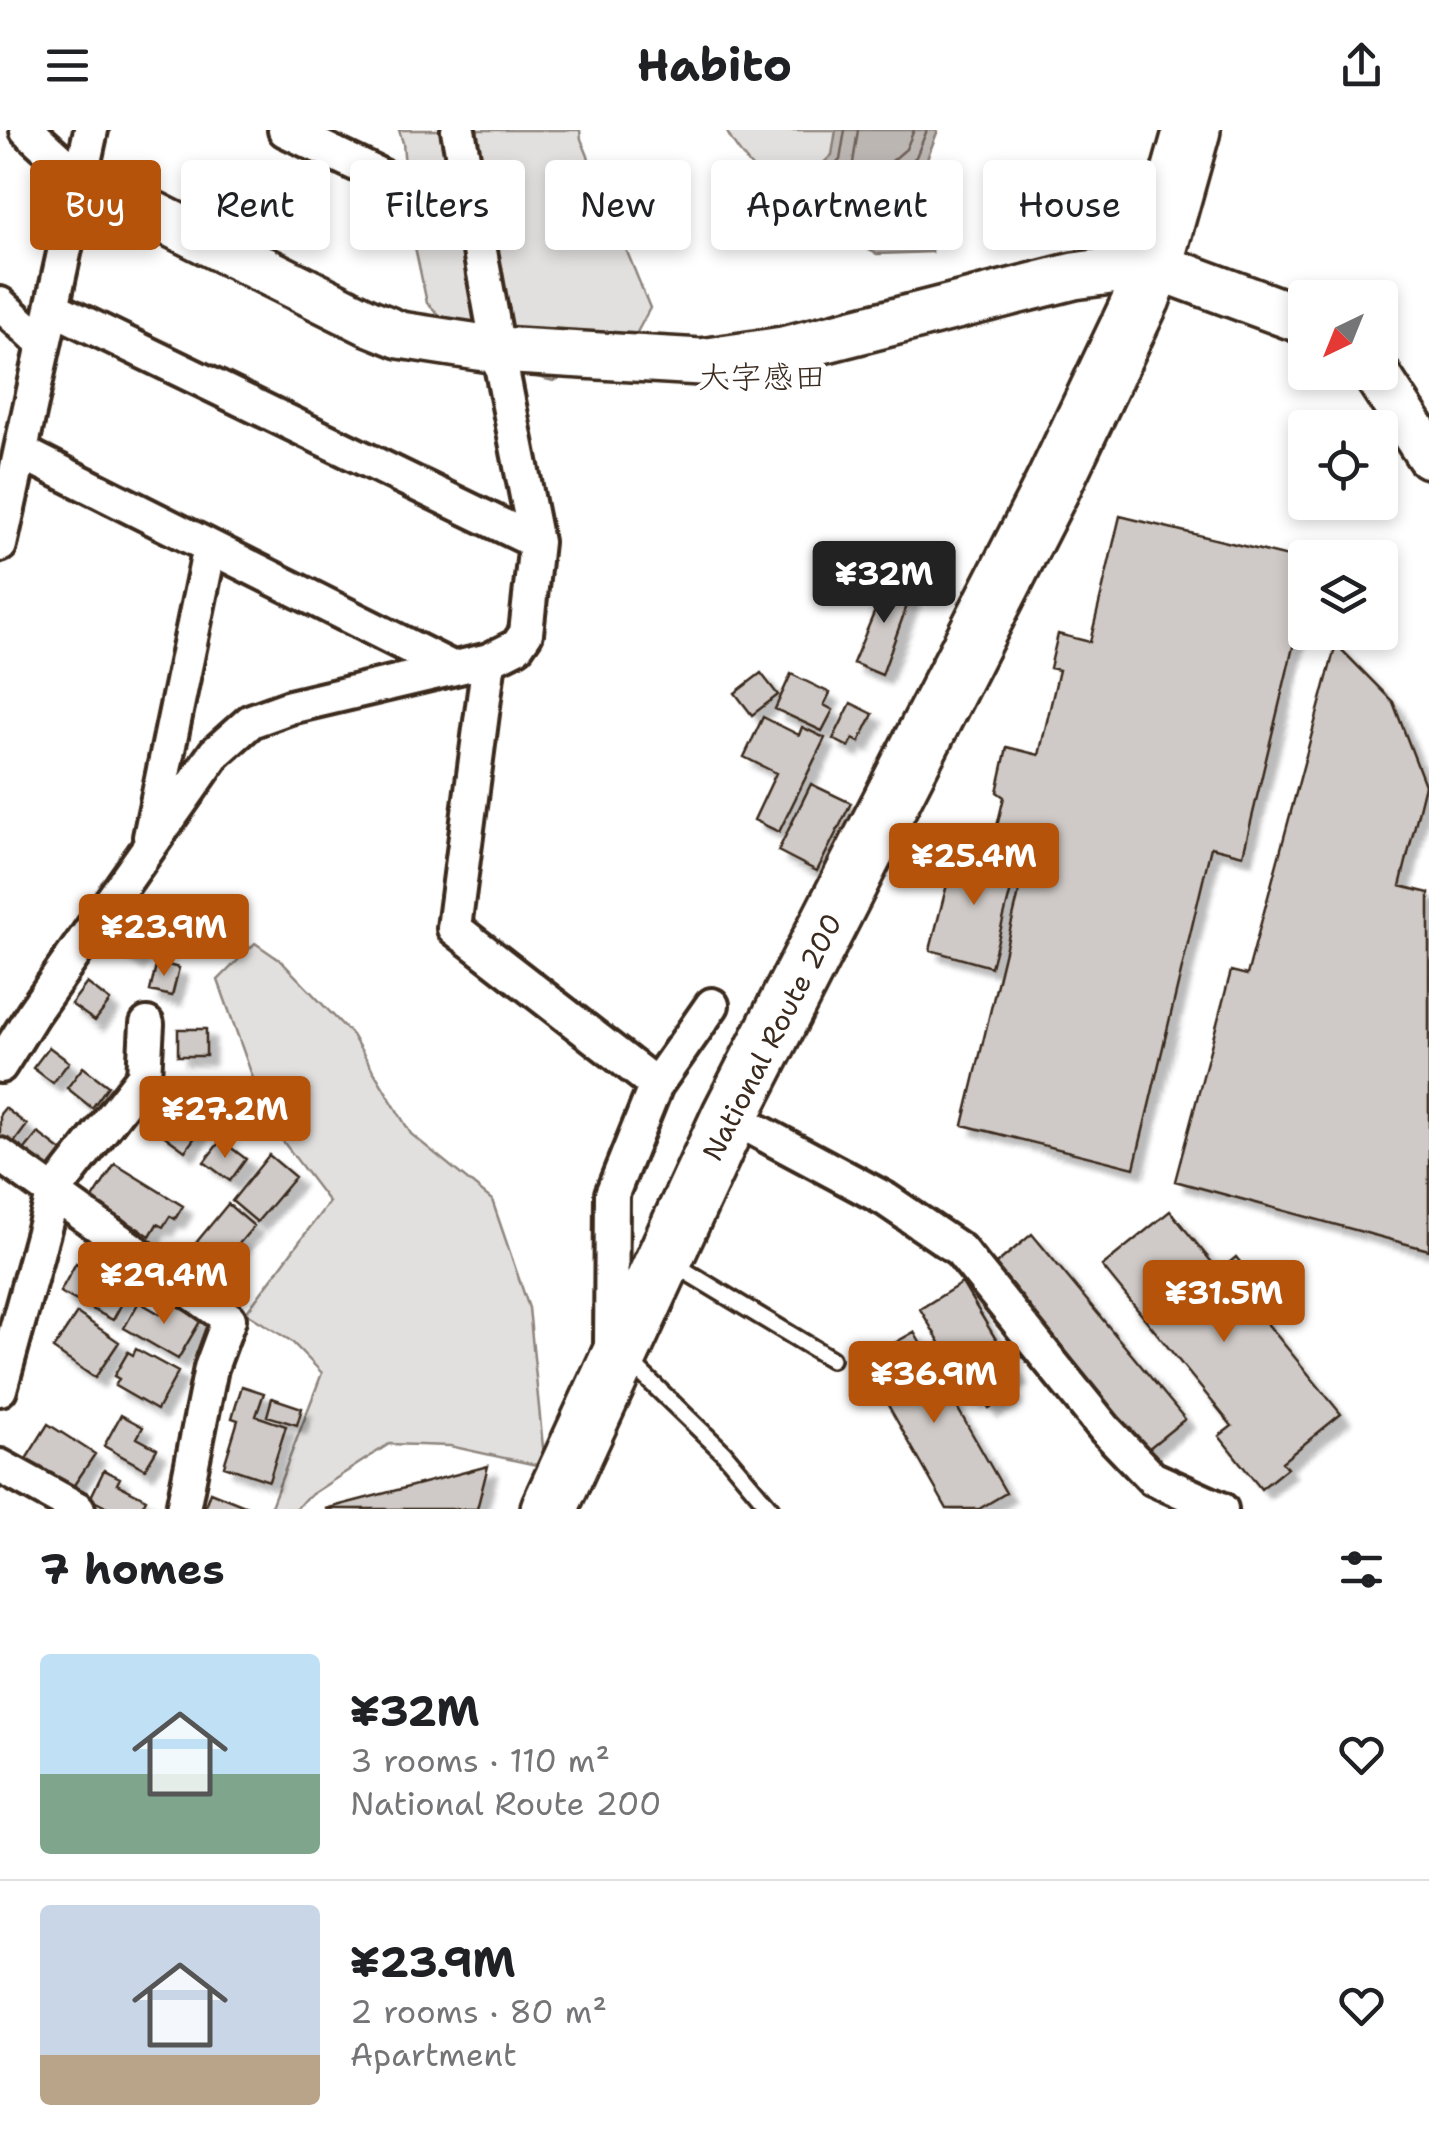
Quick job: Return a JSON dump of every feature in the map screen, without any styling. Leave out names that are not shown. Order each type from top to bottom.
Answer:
[{"type":"highway","name":"National Route 200","points":[[549,1509],[730,1116],[1053,484],[1142,298],[1192,130]]},
{"type":"street","points":[[27,130],[60,160]]},
{"type":"street","points":[[84,160],[92,130]]},
{"type":"street","points":[[285,130],[350,161]]},
{"type":"street","points":[[458,130],[463,160]]},
{"type":"street","points":[[161,218],[384,328],[498,350],[702,362],[783,350],[1074,276],[1154,265],[1288,315]]},
{"type":"street","points":[[0,545],[6,491],[21,452],[65,250]]},
{"type":"street","points":[[0,1066],[215,753],[251,722],[290,707],[490,660],[517,646],[526,633],[536,542],[480,250]]},
{"type":"street","points":[[0,304],[44,344]]},
{"type":"street","points":[[53,308],[536,542]]},
{"type":"street","points":[[1387,390],[1429,455]]},
{"type":"street","points":[[21,452],[452,668]]},
{"type":"street","points":[[147,851],[210,547]]},
{"type":"street","points":[[490,660],[454,928],[656,1086]]},
{"type":"street","points":[[616,1363],[612,1194],[656,1086],[712,1005]]},
{"type":"street","points":[[0,1389],[9,1315],[54,1192],[144,1076],[148,1024]]},
{"type":"street","points":[[730,1116],[885,1199],[960,1250],[1157,1493],[1221,1509]]},
{"type":"street","points":[[0,1155],[229,1318],[211,1368],[183,1509]]},
{"type":"street","points":[[0,1466],[78,1509]]},
{"type":"lane","points":[[664,1258],[831,1359]]},
{"type":"lane","points":[[616,1363],[724,1453],[771,1509]]},
{"type":"shaded area","points":[[399,130],[580,130],[590,160],[545,160],[545,250],[626,250],[650,308],[634,338],[603,362],[553,381],[517,372],[462,337],[427,303],[416,250],[525,250],[525,160],[404,160]]},
{"type":"shaded area","points":[[726,130],[929,130],[916,160],[746,160]]},
{"type":"shaded area","points":[[255,943],[281,961],[352,1035],[411,1134],[492,1200],[529,1308],[545,1467],[450,1446],[389,1444],[306,1498],[296,1509],[270,1509],[322,1373],[291,1341],[246,1313],[329,1202],[269,1123],[218,980]]},
{"type":"water","points":[[836,130],[938,130],[927,160],[827,160],[832,155]]},
{"type":"water","points":[[869,250],[932,252],[877,254]]},
{"type":"building","points":[[1120,516],[1288,557],[1288,650],[1292,650],[1243,855],[1211,847],[1134,1168],[963,1125],[1028,855],[992,847],[1004,797],[997,792],[1007,747],[1039,755],[1059,670],[1050,668],[1058,634],[1090,642]]},
{"type":"building","points":[[890,575],[914,586],[882,675],[853,663]]},
{"type":"building","points":[[1334,650],[1342,650],[1393,702],[1425,785],[1400,886],[1429,893],[1429,1250],[1175,1181],[1231,971],[1247,975]]},
{"type":"building","points":[[761,673],[778,695],[752,715],[735,693]]},
{"type":"building","points":[[791,674],[830,693],[824,705],[833,710],[822,731],[775,709]]},
{"type":"building","points":[[851,703],[873,714],[859,742],[853,739],[849,747],[833,739]]},
{"type":"building","points":[[763,717],[799,735],[802,727],[825,738],[779,832],[754,820],[776,773],[744,757]]},
{"type":"building","points":[[811,784],[851,803],[817,871],[778,851]]},
{"type":"building","points":[[956,850],[1017,866],[991,967],[930,950]]},
{"type":"building","points":[[127,924],[150,941],[135,961],[112,943]]},
{"type":"building","points":[[157,962],[179,968],[172,996],[150,991]]},
{"type":"building","points":[[87,983],[110,1001],[95,1021],[71,1004]]},
{"type":"building","points":[[178,1029],[206,1029],[206,1056],[178,1056]]},
{"type":"building","points":[[49,1047],[69,1062],[53,1083],[33,1068]]},
{"type":"building","points":[[83,1067],[108,1086],[92,1108],[67,1088]]},
{"type":"building","points":[[5,1108],[27,1125],[10,1148],[0,1140],[0,1114]]},
{"type":"building","points":[[176,1109],[201,1129],[185,1151],[159,1132]]},
{"type":"building","points":[[38,1133],[63,1152],[47,1173],[21,1154]]},
{"type":"building","points":[[221,1140],[246,1159],[230,1181],[204,1162]]},
{"type":"building","points":[[269,1155],[295,1177],[257,1222],[232,1201]]},
{"type":"building","points":[[115,1164],[183,1206],[175,1219],[170,1216],[163,1227],[157,1224],[150,1236],[92,1200]]},
{"type":"building","points":[[228,1204],[254,1226],[216,1271],[190,1250]]},
{"type":"building","points":[[1170,1211],[1219,1271],[1236,1257],[1266,1294],[1252,1305],[1341,1414],[1282,1462],[1287,1468],[1261,1489],[1219,1436],[1232,1426],[1102,1266]]},
{"type":"building","points":[[1032,1234],[1185,1419],[1143,1453],[990,1269]]},
{"type":"building","points":[[76,1263],[128,1292],[113,1320],[60,1292]]},
{"type":"building","points":[[962,1283],[1018,1376],[1005,1384],[1012,1395],[989,1408],[980,1394],[973,1398],[920,1309]]},
{"type":"building","points":[[168,1301],[201,1320],[178,1359],[124,1328],[139,1302],[160,1314]]},
{"type":"building","points":[[77,1313],[119,1342],[95,1378],[53,1349]]},
{"type":"building","points":[[914,1332],[1006,1493],[979,1509],[947,1509],[863,1361]]},
{"type":"building","points":[[136,1349],[178,1372],[157,1410],[115,1386],[119,1379],[114,1376],[128,1352],[133,1355]]},
{"type":"building","points":[[242,1386],[264,1393],[256,1416],[286,1426],[269,1481],[224,1466],[238,1420],[232,1418]]},
{"type":"building","points":[[272,1398],[302,1408],[297,1425],[267,1416]]},
{"type":"building","points":[[121,1415],[143,1427],[137,1438],[157,1449],[145,1469],[104,1446]]},
{"type":"building","points":[[48,1424],[95,1454],[72,1488],[26,1459]]},
{"type":"building","points":[[488,1466],[477,1509],[325,1509]]},
{"type":"building","points":[[104,1470],[120,1478],[117,1484],[146,1499],[141,1509],[110,1509],[90,1499]]},
{"type":"building","points":[[210,1492],[252,1509],[204,1509]]},
{"type":"district","name":"大字感田","points":[[762,376]]}]
